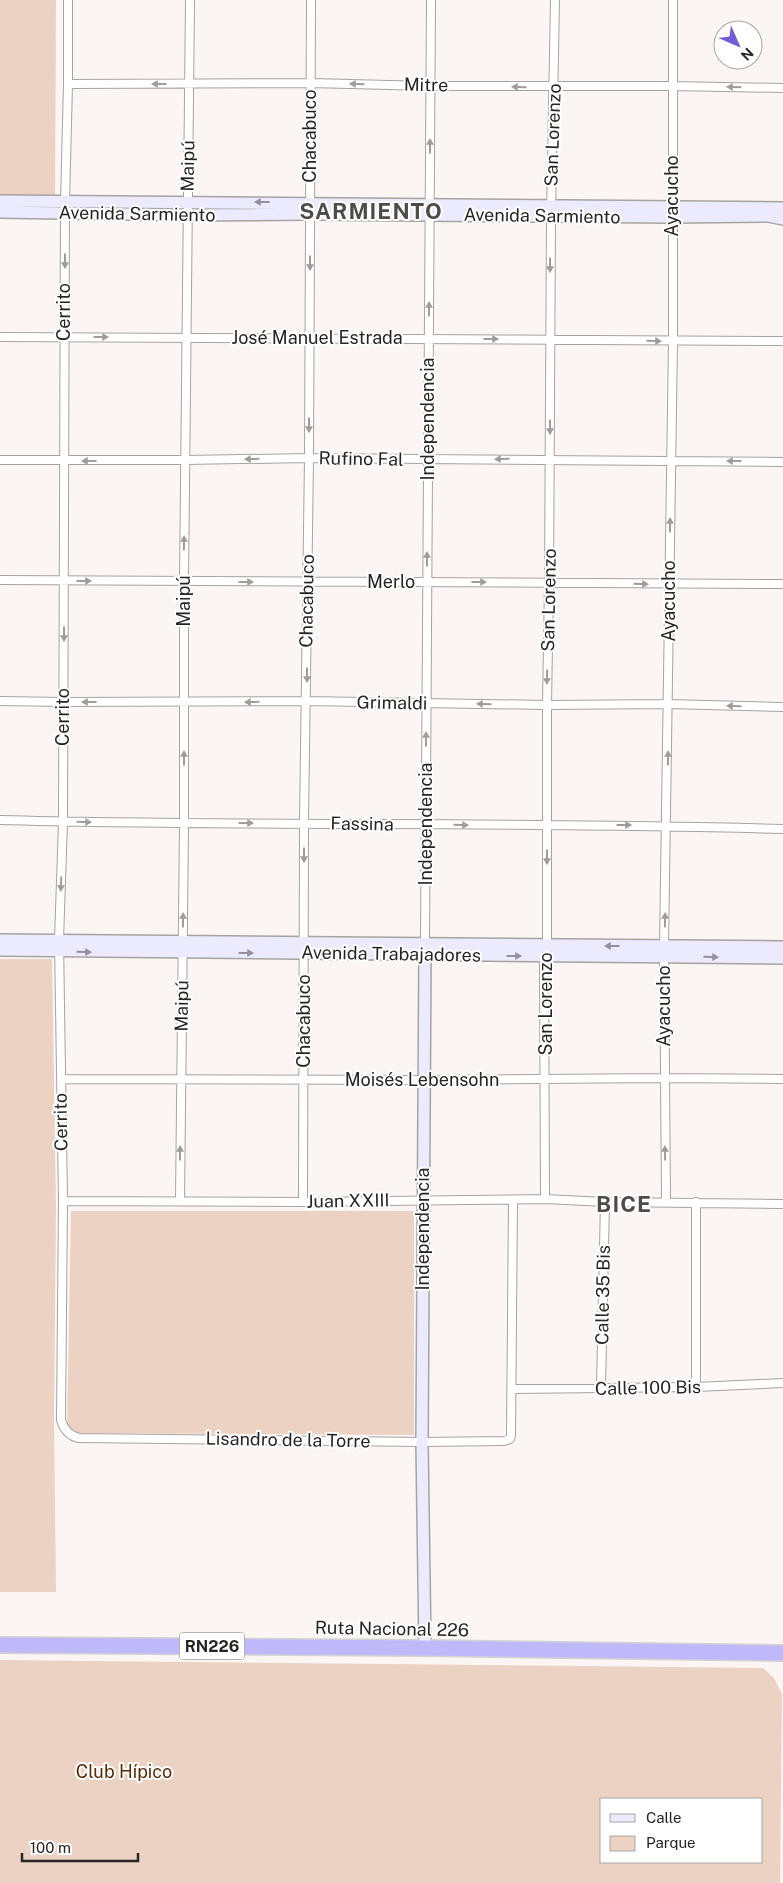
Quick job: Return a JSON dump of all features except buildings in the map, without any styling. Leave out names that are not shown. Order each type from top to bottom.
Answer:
[{"type":"highway","name":"Ruta Nacional 226","points":[[0,1645],[783,1652]]},
{"type":"main road","name":"Avenida Sarmiento","points":[[0,201],[187,215],[310,208]]},
{"type":"main road","name":"Avenida Sarmiento","points":[[0,212],[65,207],[188,202],[310,208],[672,212],[768,216],[783,219]]},
{"type":"main road","name":"Avenida Sarmiento","points":[[672,212],[783,208]]},
{"type":"main road","name":"Avenida Trabajadores","points":[[0,940],[59,946]]},
{"type":"main road","name":"Avenida Trabajadores","points":[[0,950],[59,946],[546,951],[783,949]]},
{"type":"main road","points":[[783,949],[783,957]]},
{"type":"main road","name":"Independencia","points":[[424,950],[425,1080],[422,1442],[424,1648]]},
{"type":"main road","name":"Avenida Trabajadores","points":[[664,951],[783,957]]},
{"type":"street","name":"Cerrito","points":[[67,1433],[61,1420],[63,1201],[59,946],[63,822],[64,337],[68,0]]},
{"type":"street","name":"Maipú","points":[[180,1201],[190,0]]},
{"type":"street","name":"Chacabuco","points":[[303,1202],[304,823],[310,458],[311,0]]},
{"type":"street","name":"Independencia","points":[[424,950],[431,0]]},
{"type":"street","name":"San Lorenzo","points":[[545,1199],[548,826],[546,704],[555,0]]},
{"type":"street","name":"Ayacucho","points":[[666,1202],[664,951],[673,341],[673,0]]},
{"type":"street","name":"Mitre","points":[[68,84],[310,83],[430,86],[783,88]]},
{"type":"street","name":"José Manuel Estrada","points":[[0,337],[309,337],[783,341]]},
{"type":"street","name":"Rufino Fal","points":[[0,460],[310,458],[783,462]]},
{"type":"street","name":"Merlo","points":[[0,580],[783,584]]},
{"type":"street","name":"Grimaldi","points":[[0,700],[184,703],[307,701],[669,704],[783,707]]},
{"type":"street","name":"Fassina","points":[[0,820],[184,824],[666,825],[783,829]]},
{"type":"street","name":"Moisés Lebensohn","points":[[61,1079],[783,1079]]},
{"type":"street","name":"Juan XXIII","points":[[63,1201],[303,1202],[423,1199],[545,1199],[605,1202],[783,1204]]},
{"type":"street","points":[[513,1200],[513,1390]]},
{"type":"street","name":"Calle 35 Bis","points":[[601,1388],[605,1202]]},
{"type":"street","points":[[696,1202],[696,1388]]},
{"type":"street","name":"Calle 100 Bis","points":[[513,1390],[696,1388],[783,1383]]},
{"type":"street","name":"Lisandro de la Torre","points":[[67,1433],[78,1438],[422,1442],[504,1441],[510,1439],[511,1435],[513,1390]]},
{"type":"green space","points":[[0,0],[56,0],[55,201],[0,199]]},
{"type":"green space","points":[[0,959],[52,959],[56,1207],[54,1418],[56,1592],[0,1592]]},
{"type":"green space","points":[[71,1211],[414,1211],[414,1435],[67,1433]]},
{"type":"green space","name":"Club Hípico","points":[[0,1660],[763,1668],[774,1678],[782,1694],[780,1883],[0,1883]]},
{"type":"district","name":"SARMIENTO","points":[[371,211]]},
{"type":"district","name":"BICE","points":[[624,1204]]}]
